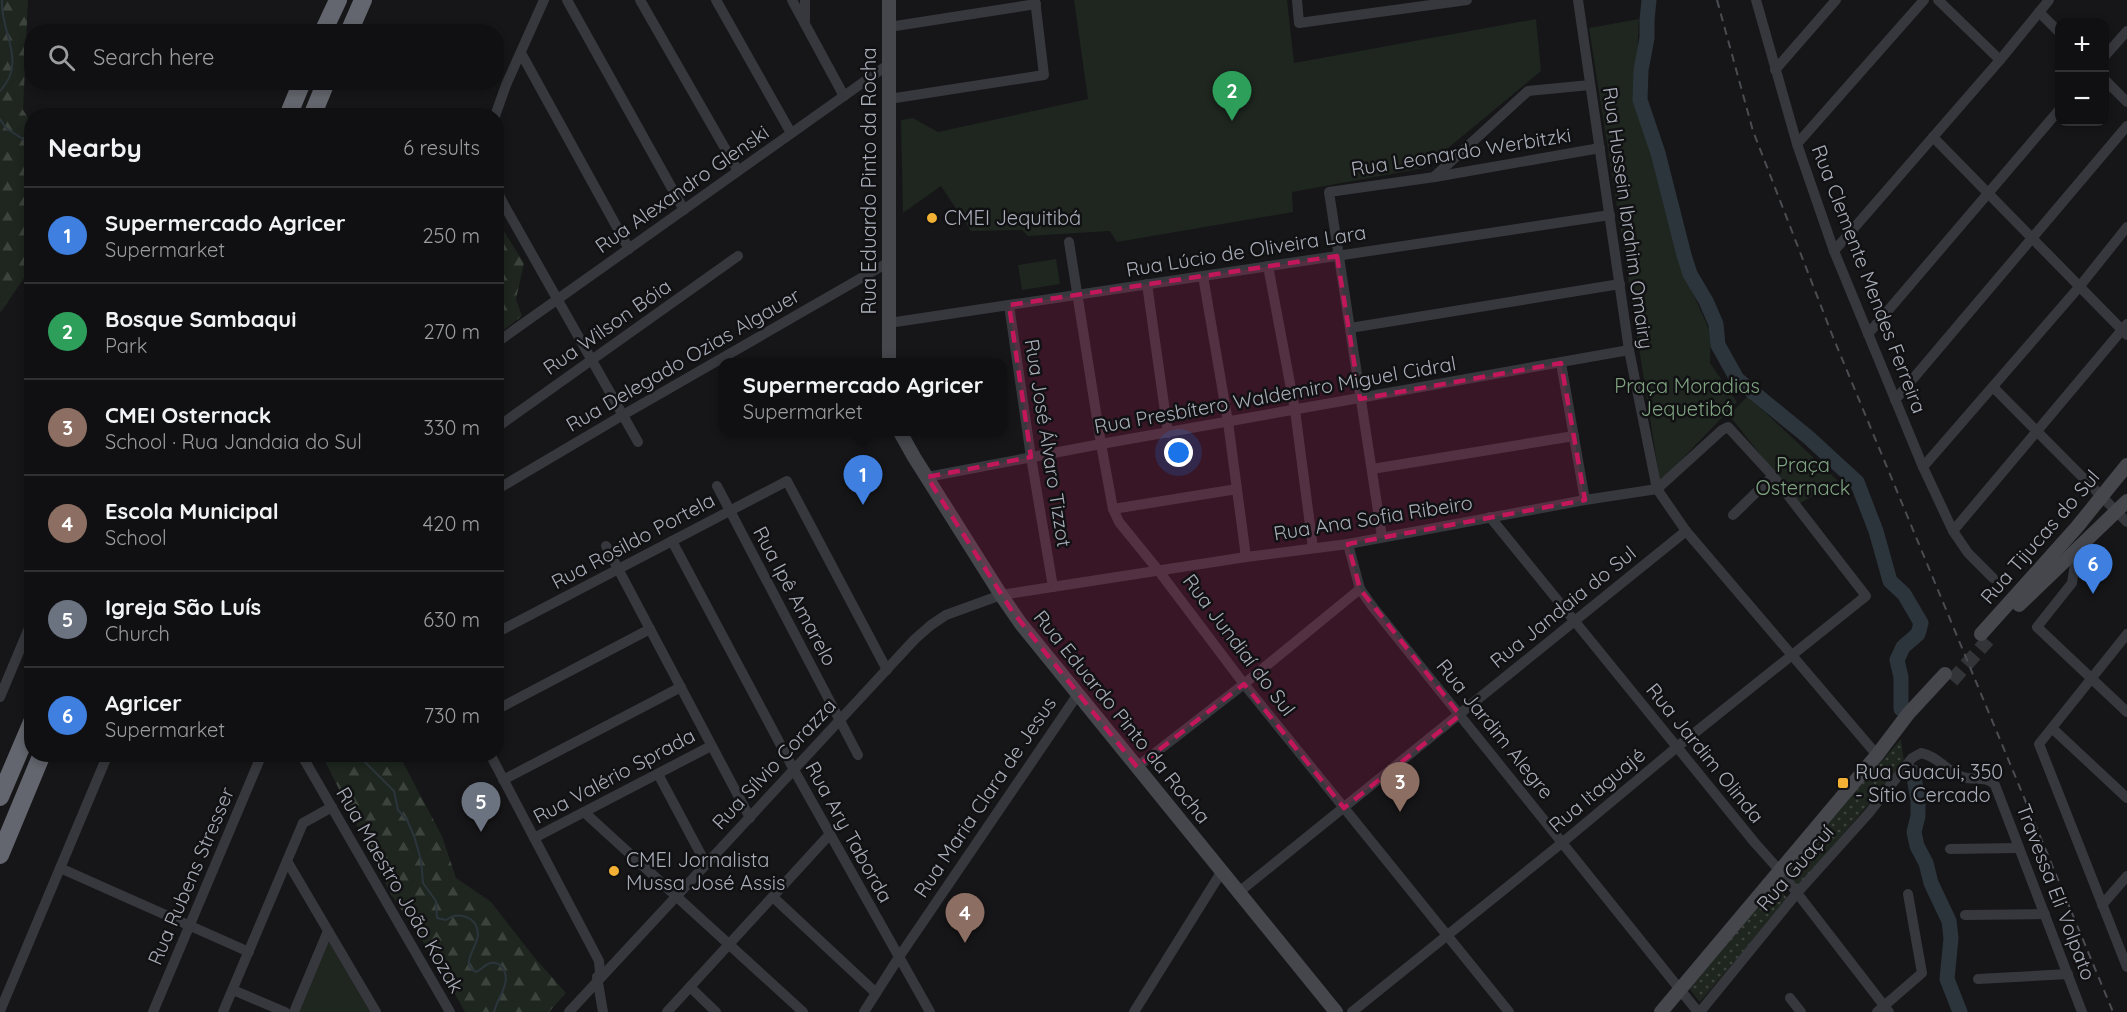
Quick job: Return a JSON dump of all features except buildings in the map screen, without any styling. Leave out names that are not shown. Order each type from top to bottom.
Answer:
[{"type":"highway","points":[[327,24],[338,0]]},
{"type":"highway","points":[[352,24],[363,0]]},
{"type":"highway","points":[[291,108],[299,90]]},
{"type":"highway","points":[[315,108],[323,90]]},
{"type":"highway","points":[[0,797],[24,741]]},
{"type":"highway","points":[[0,855],[39,762]]},
{"type":"main road","name":"Rua Eduardo Pinto da Rocha","points":[[889,0],[889,358]]},
{"type":"main road","name":"Rua Eduardo Pinto da Rocha","points":[[902,436],[1001,596],[1336,1012]]},
{"type":"main road","name":"Rua Tijucas do Sul","points":[[2127,465],[1985,637],[2077,550],[2122,518],[2127,501]]},
{"type":"main road","name":"Rua Guaçuí","points":[[1661,1012],[1877,755],[1915,705],[1948,677]]},
{"type":"street","points":[[498,108],[544,0]]},
{"type":"street","points":[[567,0],[684,210]]},
{"type":"street","points":[[640,0],[738,171]]},
{"type":"street","points":[[716,0],[791,133]]},
{"type":"street","points":[[792,0],[844,96]]},
{"type":"street","points":[[805,0],[805,24]]},
{"type":"street","points":[[1298,0],[1299,23],[1467,0]]},
{"type":"street","name":"Rua Hussein Ibrahim Omairy","points":[[1578,0],[1629,350],[1657,489],[1686,531],[1877,755]]},
{"type":"street","name":"Rua Clemente Mendes Ferreira","points":[[1756,0],[1797,144],[1834,251],[1895,400],[1953,531],[1968,553],[1993,578]]},
{"type":"street","points":[[1775,70],[1836,0]]},
{"type":"street","points":[[1797,144],[1924,0]]},
{"type":"street","points":[[1938,0],[2000,60]]},
{"type":"street","points":[[1834,251],[2000,60],[2049,0]]},
{"type":"street","points":[[889,27],[1035,2],[1044,75],[889,99]]},
{"type":"street","points":[[2039,12],[2055,28]]},
{"type":"street","points":[[2109,51],[2127,31]]},
{"type":"street","points":[[521,52],[629,249]]},
{"type":"street","name":"Rua Alexandro Glenski","points":[[504,337],[889,64]]},
{"type":"street","points":[[2109,84],[2127,102]]},
{"type":"street","points":[[1435,177],[1528,91],[1590,85]]},
{"type":"street","points":[[1868,334],[2055,116]]},
{"type":"street","points":[[1895,400],[2127,126]]},
{"type":"street","points":[[1933,137],[2079,286],[2125,329],[1953,531]]},
{"type":"street","name":"Rua Leonardo Werbitzki","points":[[1337,256],[1329,192],[1435,177],[1600,148]]},
{"type":"street","points":[[504,203],[638,442]]},
{"type":"street","name":"Rua Lúcio de Oliveira Lara","points":[[889,323],[1610,215]]},
{"type":"street","points":[[1923,467],[2127,227]]},
{"type":"street","name":"Rua Jundiaí do Sul","points":[[1069,242],[1101,444],[1113,509],[1119,522],[1244,684],[1509,1012]]},
{"type":"street","name":"Rua Wilson Bóia","points":[[504,422],[738,256]]},
{"type":"street","points":[[1337,256],[1382,537]]},
{"type":"street","name":"Rua Delegado Ozias Algauer","points":[[722,358],[889,262]]},
{"type":"street","points":[[1268,266],[1295,410],[1313,548]]},
{"type":"street","points":[[1203,276],[1228,422],[1246,557]]},
{"type":"street","points":[[1147,284],[1168,433]]},
{"type":"street","points":[[1350,327],[1620,284]]},
{"type":"street","name":"Rua José Álvaro Tizzot","points":[[1009,305],[1053,587]]},
{"type":"street","name":"Rua Presbítero Waldemiro Miguel Cidral","points":[[927,477],[1629,350]]},
{"type":"street","name":"Rua Delegado Ozias Algauer","points":[[504,485],[719,360]]},
{"type":"street","points":[[1561,363],[1585,500]]},
{"type":"street","points":[[1993,387],[2122,518]]},
{"type":"street","points":[[1657,489],[1728,427],[1773,476],[1733,515]]},
{"type":"street","points":[[1372,469],[1574,436]]},
{"type":"street","name":"Rua Itaguajé","points":[[1352,1012],[1866,596],[1773,476]]},
{"type":"street","name":"Rua Rosildo Portela","points":[[504,629],[787,481],[887,670]]},
{"type":"street","name":"Rua Ipê Amarelo","points":[[717,486],[858,755]]},
{"type":"street","points":[[1113,509],[1237,489]]},
{"type":"street","name":"Rua Ana Sofia Ribeiro","points":[[1001,596],[1158,570],[1348,544],[1657,489]]},
{"type":"street","name":"Rua Jardim Olinda","points":[[1490,517],[1780,871],[1884,1010]]},
{"type":"street","name":"Rua Jandaia do Sul","points":[[1239,892],[1686,531]]},
{"type":"street","name":"Rua Ary Taborda","points":[[672,542],[794,770],[930,1012]]},
{"type":"street","name":"Rua Jardim Alegre","points":[[1348,544],[1360,589],[1699,1012]]},
{"type":"street","points":[[606,546],[750,818]]},
{"type":"street","points":[[2077,550],[2072,583],[2037,627],[2127,712]]},
{"type":"street","points":[[1137,767],[1244,684],[1360,589]]},
{"type":"street","name":"Rua Sílvio Corazza","points":[[569,1012],[922,632],[955,610],[1001,596]]},
{"type":"street","points":[[504,706],[650,629]]},
{"type":"street","points":[[2127,634],[2039,744],[2127,967]]},
{"type":"street","points":[[0,697],[24,640]]},
{"type":"street","points":[[503,780],[681,687]]},
{"type":"street","name":"Rua Maria Clara de Jesus","points":[[864,1012],[1078,694]]},
{"type":"street","points":[[2053,729],[2127,798]]},
{"type":"street","name":"Rua Valério Sprada","points":[[534,838],[711,746]]},
{"type":"street","name":"Rua Guaçuí","points":[[1699,1012],[1797,893],[1869,813],[1912,758],[1921,753],[1929,755],[1961,777],[1990,780],[1995,785]]},
{"type":"street","points":[[0,1011],[105,762]]},
{"type":"street","name":"Rua Rubens Stresser","points":[[153,1012],[259,762]]},
{"type":"street","name":"Rua Maestro João Kozak","points":[[306,762],[450,1012]]},
{"type":"street","points":[[494,762],[589,943],[603,1012]]},
{"type":"street","points":[[658,774],[706,864]]},
{"type":"street","name":"Travessa Eli Volpato","points":[[1995,785],[2082,1012]]},
{"type":"street","points":[[223,1012],[303,822],[332,807]]},
{"type":"street","points":[[584,812],[803,1012]]},
{"type":"street","points":[[667,1012],[830,834]]},
{"type":"street","points":[[1950,849],[2019,848]]},
{"type":"street","points":[[287,861],[376,1012]]},
{"type":"street","points":[[60,868],[249,952]]},
{"type":"street","points":[[1134,1012],[1222,871]]},
{"type":"street","points":[[2102,905],[2127,876]]},
{"type":"street","points":[[1884,1010],[1922,973],[1908,894]]},
{"type":"street","points":[[773,897],[876,993]]},
{"type":"street","points":[[1965,915],[2044,914]]},
{"type":"street","points":[[294,1012],[328,931]]},
{"type":"street","points":[[1978,979],[2068,974]]},
{"type":"street","points":[[690,987],[716,1012]]},
{"type":"street","points":[[233,990],[285,1012]]},
{"type":"street","points":[[1790,998],[1801,1012]]},
{"type":"highlighted area","points":[[1337,256],[1360,399],[1561,363],[1585,500],[1348,544],[1360,589],[1460,715],[1344,808],[1244,684],[1137,767],[1012,611],[927,477],[1031,457],[1009,305]]},
{"type":"green space","points":[[0,0],[28,0],[27,24],[24,24],[24,278],[0,313]]},
{"type":"green space","points":[[1074,0],[1287,0],[1294,63],[1536,19],[1541,71],[1424,168],[1292,192],[1293,212],[1117,242],[1110,231],[1028,236],[1022,230],[971,231],[941,186],[903,213],[901,120],[913,118],[938,132],[1088,99]]},
{"type":"green space","name":"Praça Moradias Jequetibá","points":[[1639,19],[1635,101],[1654,159],[1684,273],[1711,334],[1710,363],[1737,402],[1660,482],[1589,28]]},
{"type":"green space","points":[[504,232],[524,263],[516,299],[522,316],[504,330]]},
{"type":"green space","points":[[1056,259],[1060,284],[1022,290],[1018,265]]},
{"type":"green space","name":"Praça Osternack","points":[[1748,396],[1838,481],[1799,504],[1729,415]]},
{"type":"green space","points":[[1901,739],[1904,763],[1798,887],[1786,871]]},
{"type":"green space","points":[[325,762],[403,762],[442,836],[456,878],[491,902],[566,993],[549,1012],[465,1012],[437,962],[392,896]]},
{"type":"green space","points":[[1775,884],[1788,899],[1700,1002],[1688,987]]},
{"type":"green space","points":[[329,942],[370,1012],[299,1012]]},
{"type":"waterway","points":[[0,91],[12,69],[11,47],[2,12],[2,0]]},
{"type":"waterway","points":[[1649,0],[1640,100],[1658,153],[1690,274],[1706,301],[1716,324],[1718,345],[1737,379],[1808,437],[1857,482],[1876,531],[1890,581],[1904,594],[1921,623],[1918,634],[1903,647],[1897,660],[1901,677],[1901,709]]},
{"type":"waterway","points":[[0,119],[6,128],[24,140]]},
{"type":"waterway","points":[[365,762],[394,791],[398,810],[407,820],[414,836],[421,860],[423,883],[436,901],[437,918],[446,920],[456,916],[466,917],[471,919],[477,928],[477,939],[469,960],[471,969],[476,972],[486,965],[495,963],[505,971],[504,989],[494,1012]]},
{"type":"waterway","points":[[1913,772],[1918,800],[1918,816],[1914,832],[1931,883],[1949,921],[1951,938],[1947,979],[1960,1012]]},
{"type":"tunnel","points":[[1952,681],[1988,640]]},
{"type":"railway","points":[[1717,0],[1753,131],[1833,337],[2113,1012]]},
{"type":"place","name":"Bosque Sambaqui","points":[[1232,121]]},
{"type":"place","name":"CMEI Jequitibá","points":[[932,218]]},
{"type":"place","name":"Supermercado Agricer","points":[[863,505]]},
{"type":"place","name":"Agricer","points":[[2093,594]]},
{"type":"place","name":"Rua Guacui, 350 - Sítio Cercado","points":[[1843,783]]},
{"type":"place","name":"CMEI Osternack","points":[[1400,812]]},
{"type":"place","name":"Igreja São Luís","points":[[481,832]]},
{"type":"place","name":"CMEI Jornalista Mussa José Assis","points":[[614,871]]},
{"type":"place","name":"Escola Municipal","points":[[965,943]]}]
